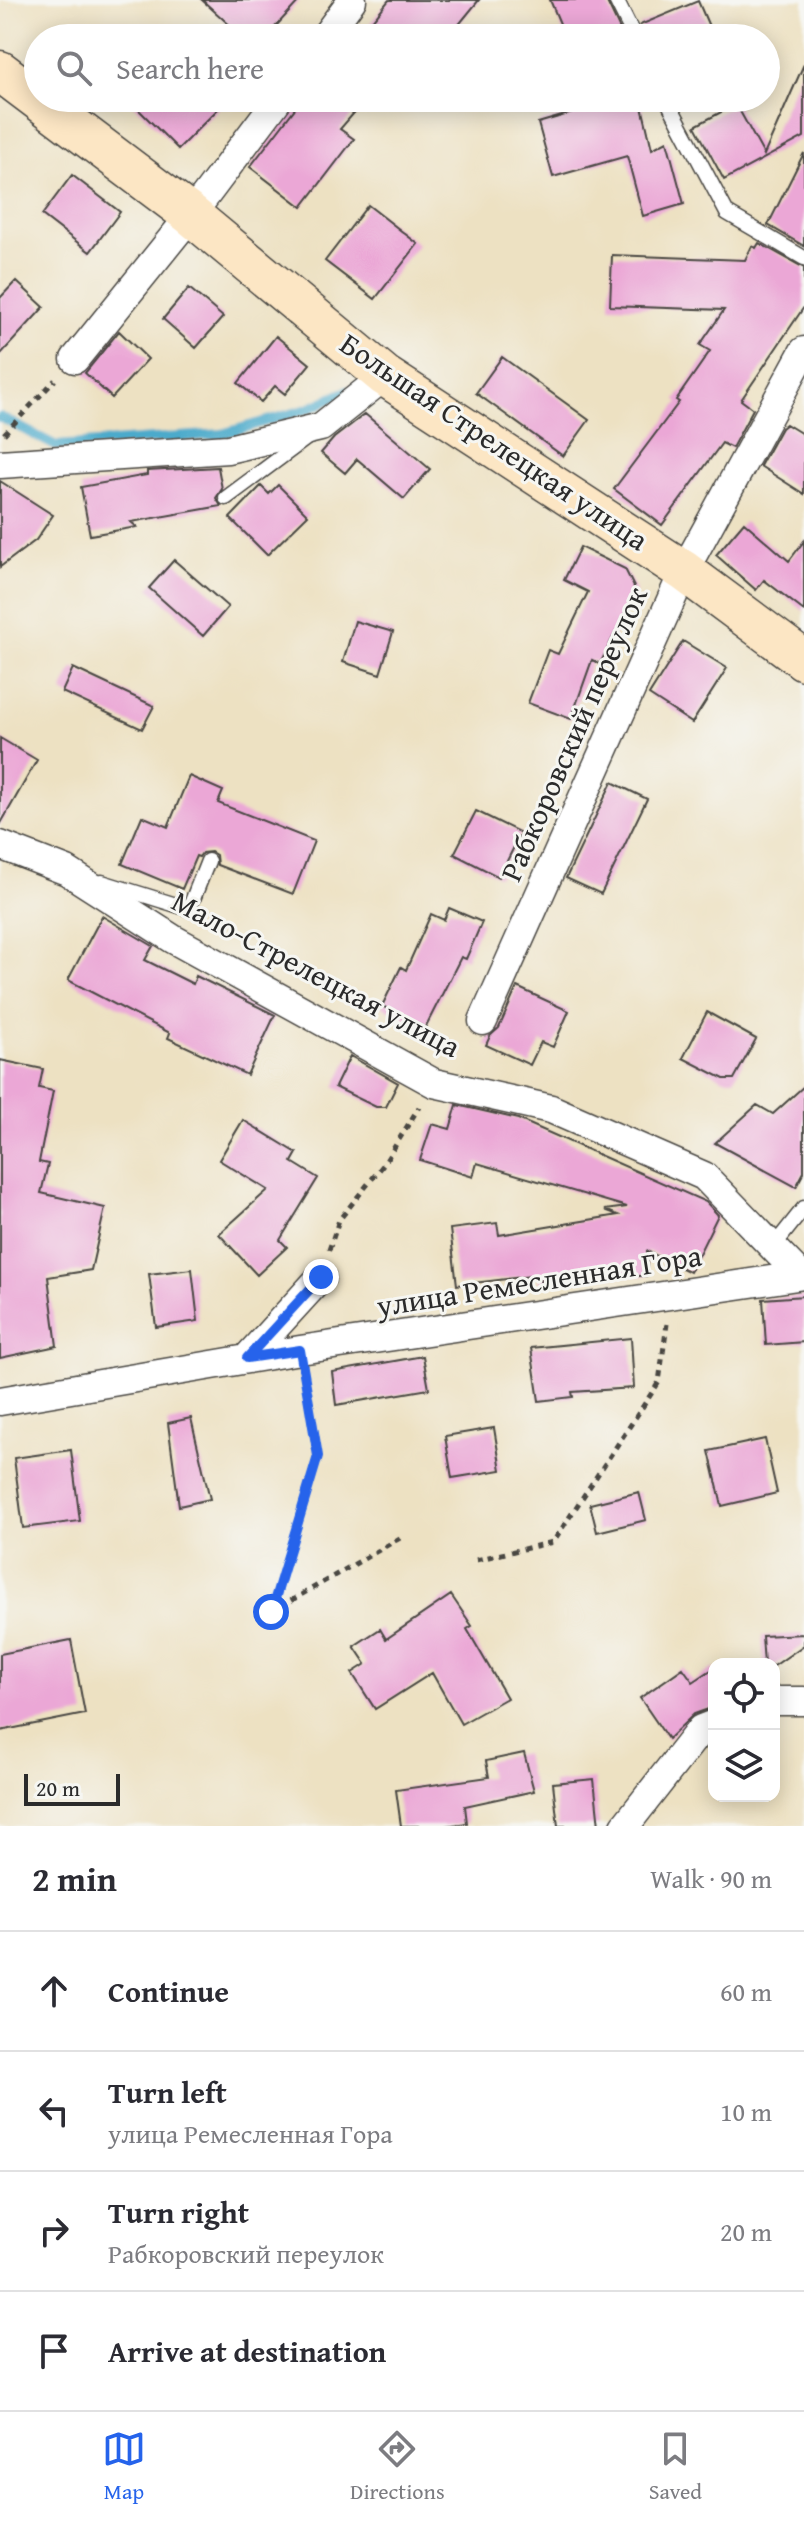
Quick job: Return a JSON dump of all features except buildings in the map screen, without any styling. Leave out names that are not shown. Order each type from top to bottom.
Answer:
[{"type":"street","points":[[334,24],[352,0]]},
{"type":"street","name":"Большая Стрелецкая улица","points":[[0,71],[24,89]]},
{"type":"street","name":"Большая Стрелецкая улица","points":[[54,112],[191,215],[385,376],[684,571],[804,660]]},
{"type":"street","points":[[75,359],[191,215],[268,112]]},
{"type":"street","name":"Рабкоровский переулок","points":[[483,1021],[684,571],[804,351]]},
{"type":"street","points":[[0,464],[228,449],[321,427],[385,376]]},
{"type":"street","name":"Мало-Стрелецкая улица","points":[[0,845],[67,871],[173,939],[434,1083],[551,1109],[704,1176],[802,1275]]},
{"type":"street","name":"улица Ремесленная Гора","points":[[0,1401],[247,1358],[802,1275]]},
{"type":"street","points":[[247,1358],[321,1277]]},
{"type":"street","points":[[780,1701],[804,1701]]},
{"type":"street","points":[[625,1826],[701,1729],[708,1726]]},
{"type":"lane","points":[[616,0],[628,24]]},
{"type":"lane","points":[[673,112],[727,213],[804,258]]},
{"type":"lane","points":[[226,498],[321,427]]},
{"type":"lane","points":[[67,871],[189,909],[208,861]]},
{"type":"lane","points":[[773,1247],[804,1208]]},
{"type":"path","points":[[5,434],[75,359]]},
{"type":"path","points":[[321,1277],[339,1220],[384,1164],[434,1083]]},
{"type":"path","points":[[476,1560],[553,1542],[659,1382],[671,1295]]},
{"type":"path","points":[[300,1350],[318,1456],[271,1612],[400,1538]]},
{"type":"waterway","points":[[0,417],[56,446],[222,434],[308,409],[347,391]]},
{"type":"route","points":[[271,1612],[318,1456],[300,1350],[247,1358],[321,1277]]}]
